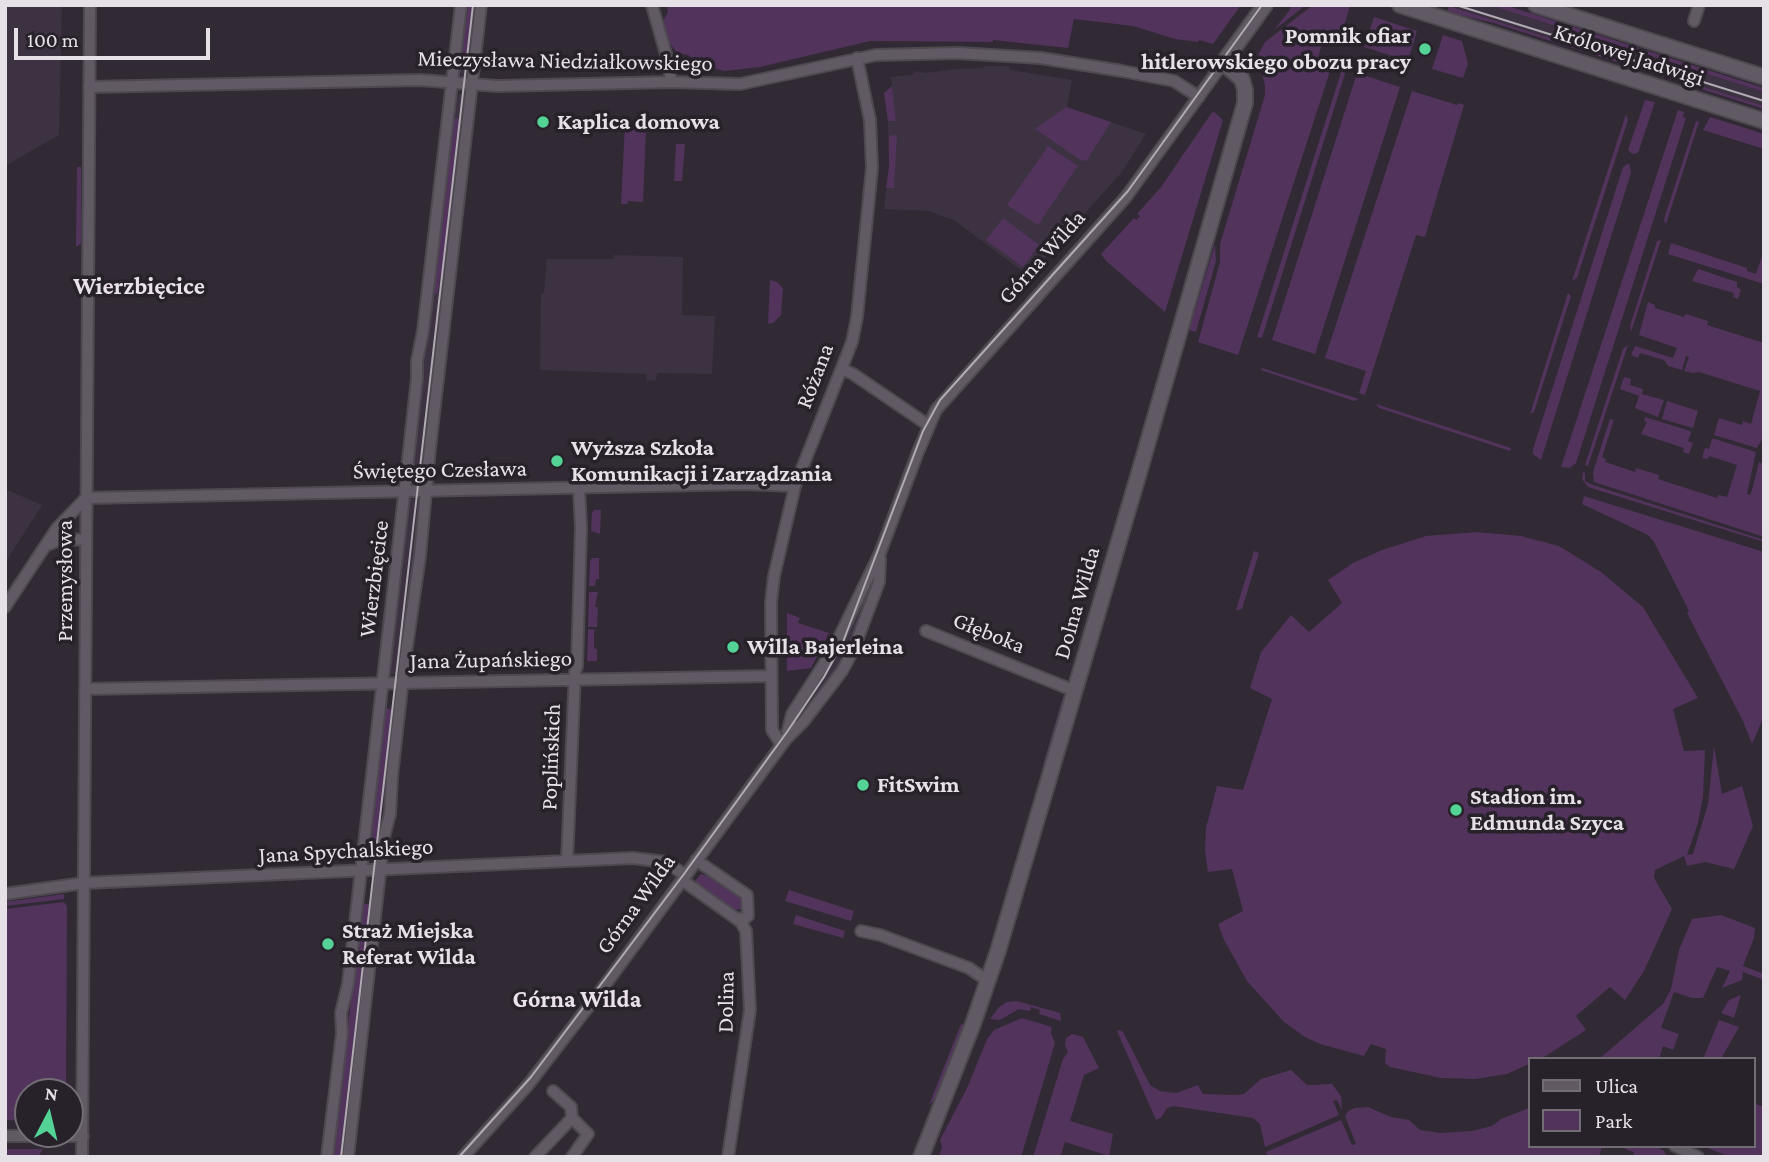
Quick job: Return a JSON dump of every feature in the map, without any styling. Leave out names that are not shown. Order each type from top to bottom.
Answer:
[{"type":"street","name":"Przemysłowa","points":[[83,1078],[90,5]]},
{"type":"street","name":"Wierzbięcice","points":[[327,1157],[342,1034],[342,1003],[348,984],[418,378],[417,361],[423,331],[461,5]]},
{"type":"street","name":"Wierzbięcice","points":[[348,1157],[380,871],[390,814],[402,684],[420,556],[481,5]]},
{"type":"street","points":[[652,5],[668,61],[671,82]]},
{"type":"street","name":"Górna Wilda","points":[[783,741],[792,714],[827,662],[880,553],[928,425],[948,395],[1131,191],[1265,5]]},
{"type":"street","name":"Królowej Jadwigi","points":[[1400,5],[1764,121]]},
{"type":"street","name":"Królowej Jadwigi","points":[[1536,5],[1764,77]]},
{"type":"street","points":[[1694,21],[1699,5]]},
{"type":"street","name":"Mieczysława Niedziałkowskiego","points":[[89,87],[420,80],[497,86],[671,82],[729,85],[752,83],[858,58],[895,53],[946,53],[1041,58],[1174,81],[1199,97]]},
{"type":"street","name":"Różana","points":[[783,741],[772,730],[772,592],[795,486],[856,327],[872,168],[870,120],[858,58]]},
{"type":"street","name":"Dolna Wilda","points":[[921,1157],[989,982],[1245,103],[1242,79],[1223,63]]},
{"type":"street","points":[[842,369],[928,425]]},
{"type":"street","name":"Świętego Czesława","points":[[86,498],[746,484],[795,486]]},
{"type":"street","name":"Poplińskich","points":[[567,861],[581,528],[579,488]]},
{"type":"street","points":[[5,607],[58,528],[86,498]]},
{"type":"street","points":[[47,545],[62,540],[86,540]]},
{"type":"street","name":"Górna Wilda","points":[[463,1157],[528,1085],[783,741],[804,721],[846,664],[879,582],[880,553]]},
{"type":"street","name":"Głęboka","points":[[926,631],[1075,691]]},
{"type":"street","name":"Jana Żupańskiego","points":[[85,689],[771,676]]},
{"type":"street","name":"Jana Spychalskiego","points":[[5,894],[84,883],[646,858],[668,862],[683,878]]},
{"type":"street","points":[[683,878],[735,918],[744,919],[749,915],[747,894],[696,860]]},
{"type":"street","name":"Dolina","points":[[728,1157],[750,1005],[745,928],[743,923],[735,918]]},
{"type":"street","points":[[861,931],[880,934],[969,968],[989,982]]},
{"type":"street","points":[[553,1091],[571,1107],[572,1118],[588,1134],[572,1157]]},
{"type":"street","points":[[535,1157],[572,1118]]},
{"type":"street","points":[[1679,1148],[1699,1157]]},
{"type":"shaded area","points":[[5,5],[62,5],[59,135],[5,166]]},
{"type":"shaded area","points":[[1447,5],[1489,5],[1764,92],[1764,106]]},
{"type":"shaded area","points":[[459,52],[473,53],[469,77],[461,75],[457,66]]},
{"type":"shaded area","points":[[1009,66],[1010,70],[1072,80],[1067,107],[1146,134],[1122,172],[1029,276],[954,220],[928,211],[884,209],[889,167],[888,121],[884,94],[892,87],[891,77],[911,75],[916,71],[925,73]]},
{"type":"shaded area","points":[[463,93],[466,97],[465,120],[451,118],[455,99],[458,94]]},
{"type":"shaded area","points":[[614,255],[683,257],[682,315],[715,316],[712,374],[657,373],[656,380],[647,381],[646,374],[540,370],[541,293],[544,293],[547,259],[613,259]]},
{"type":"shaded area","points":[[440,276],[447,277],[422,482],[409,480],[433,293],[438,293]]},
{"type":"shaded area","points":[[5,489],[42,505],[5,563]]},
{"type":"shaded area","points":[[407,498],[420,500],[400,675],[397,675],[386,674]]},
{"type":"shaded area","points":[[870,579],[876,581],[853,642],[835,676],[814,698],[786,739],[794,716]]},
{"type":"green space","points":[[466,5],[476,5],[470,53],[461,52]]},
{"type":"green space","points":[[667,5],[1241,5],[1213,44],[1199,40],[1175,39],[1133,26],[1074,19],[1068,48],[993,40],[870,41],[760,67],[725,71],[704,66],[688,55],[677,53],[667,39],[662,23],[668,12]]},
{"type":"green space","points":[[1291,5],[1306,5],[1274,30],[1289,11]]},
{"type":"green space","points":[[1313,5],[1350,6],[1340,39],[1325,35],[1317,60],[1332,65],[1238,355],[1198,342],[1220,262],[1220,244],[1265,95],[1258,55],[1265,42]]},
{"type":"green space","points":[[1489,5],[1505,5],[1764,88],[1764,92]]},
{"type":"green space","points":[[1449,6],[1764,106],[1764,109],[1494,23],[1447,12]]},
{"type":"green space","points":[[1374,17],[1417,31],[1408,61],[1364,47]]},
{"type":"green space","points":[[1443,35],[1462,41],[1468,64],[1463,78],[1432,69]]},
{"type":"green space","points":[[1344,63],[1348,64],[1262,338],[1257,337]]},
{"type":"green space","points":[[1357,73],[1400,87],[1315,354],[1272,340]]},
{"type":"green space","points":[[892,86],[896,121],[888,121],[884,93]]},
{"type":"green space","points":[[1412,91],[1464,105],[1425,237],[1416,235],[1365,395],[1359,393],[1366,371],[1325,358]]},
{"type":"green space","points":[[1645,100],[1655,102],[1638,153],[1632,154],[1628,150]]},
{"type":"green space","points":[[1066,107],[1111,122],[1087,160],[1082,161],[1035,129]]},
{"type":"green space","points":[[1678,110],[1684,112],[1683,117],[1686,118],[1576,463],[1570,468],[1561,467]]},
{"type":"green space","points":[[1213,111],[1223,120],[1165,312],[1101,254],[1134,218],[1136,220],[1140,216],[1137,214],[1161,187]]},
{"type":"green space","points":[[1626,114],[1628,120],[1577,278],[1572,281]]},
{"type":"green space","points":[[1710,117],[1764,134],[1764,149],[1703,130]]},
{"type":"green space","points":[[453,118],[463,119],[445,277],[440,277],[438,294],[433,293]]},
{"type":"green space","points":[[1696,121],[1699,122],[1666,224],[1665,216]]},
{"type":"green space","points":[[625,124],[634,124],[634,129],[646,130],[643,202],[628,201],[627,204],[621,204]]},
{"type":"green space","points":[[897,135],[894,188],[886,188],[889,136]]},
{"type":"green space","points":[[676,144],[685,144],[682,181],[674,181]]},
{"type":"green space","points":[[1048,146],[1078,166],[1038,225],[1007,205]]},
{"type":"green space","points":[[1629,163],[1631,173],[1541,460],[1533,454],[1533,449],[1623,167]]},
{"type":"green space","points":[[77,167],[81,167],[81,243],[76,246]]},
{"type":"green space","points":[[1003,218],[1039,245],[1023,267],[986,240]]},
{"type":"green space","points":[[1661,240],[1631,332],[1630,326],[1657,241]]},
{"type":"green space","points":[[1671,243],[1747,268],[1747,271],[1756,274],[1764,256],[1764,284],[1668,254]]},
{"type":"green space","points":[[1215,244],[1216,261],[1196,332],[1189,330]]},
{"type":"green space","points":[[1698,269],[1737,282],[1737,287],[1741,290],[1738,299],[1733,297],[1734,293],[1692,281]]},
{"type":"green space","points":[[770,280],[783,288],[781,315],[768,324]]},
{"type":"green space","points":[[1568,293],[1571,296],[1534,412],[1530,414]]},
{"type":"green space","points":[[1648,302],[1655,305],[1655,308],[1708,321],[1707,325],[1764,343],[1764,436],[1757,448],[1714,435],[1719,418],[1742,425],[1743,421],[1751,424],[1760,391],[1699,372],[1684,371],[1689,357],[1686,356],[1682,370],[1668,366],[1664,360],[1640,353],[1638,358],[1631,355],[1635,346],[1673,358],[1677,348],[1639,335]]},
{"type":"green space","points":[[1628,345],[1588,466],[1585,465],[1623,349]]},
{"type":"green space","points":[[1262,368],[1359,399],[1354,401],[1261,370]]},
{"type":"green space","points":[[1624,377],[1631,379],[1630,385],[1643,389],[1642,394],[1664,400],[1658,417],[1635,408],[1639,396],[1620,389]]},
{"type":"green space","points":[[1667,401],[1698,411],[1693,428],[1662,419]]},
{"type":"green space","points":[[1376,404],[1511,448],[1510,451],[1379,408]]},
{"type":"green space","points":[[1645,417],[1690,431],[1688,441],[1693,443],[1689,454],[1683,452],[1684,448],[1641,434],[1647,422],[1644,421]]},
{"type":"green space","points":[[1610,419],[1614,420],[1602,457],[1606,459],[1605,462],[1635,472],[1636,468],[1659,475],[1658,479],[1717,498],[1718,495],[1727,497],[1737,465],[1709,456],[1708,459],[1702,458],[1712,439],[1756,452],[1747,494],[1750,495],[1752,490],[1759,462],[1764,464],[1764,537],[1594,482],[1593,472]]},
{"type":"green space","points":[[1583,472],[1585,481],[1590,484],[1764,542],[1588,487],[1582,479]]},
{"type":"green space","points":[[1584,496],[1764,552],[1764,716],[1752,744],[1654,542],[1648,535],[1582,504]]},
{"type":"green space","points":[[594,510],[601,510],[600,534],[591,531]]},
{"type":"green space","name":"Stadion im. Edmunda Szyca","points":[[1477,532],[1521,536],[1559,546],[1601,572],[1643,607],[1698,698],[1673,709],[1684,751],[1705,750],[1703,797],[1687,855],[1693,854],[1708,804],[1714,746],[1722,794],[1742,786],[1753,826],[1734,869],[1705,862],[1687,866],[1684,856],[1655,870],[1654,878],[1672,909],[1644,971],[1625,1000],[1610,987],[1576,1016],[1586,1030],[1544,1057],[1528,1057],[1528,1064],[1507,1074],[1476,1079],[1441,1078],[1390,1067],[1385,1063],[1386,1049],[1371,1044],[1364,1056],[1320,1044],[1284,1022],[1247,981],[1224,940],[1218,924],[1243,911],[1232,869],[1208,872],[1205,851],[1206,828],[1217,786],[1243,790],[1272,699],[1250,688],[1261,652],[1291,615],[1309,632],[1342,603],[1328,580],[1353,563],[1382,550],[1426,536]]},
{"type":"green space","points":[[1254,551],[1259,553],[1242,609],[1236,610]]},
{"type":"green space","points":[[592,558],[599,558],[599,579],[596,579],[595,586],[589,586],[590,561]]},
{"type":"green space","points":[[589,592],[598,592],[595,607],[598,607],[597,627],[588,627]]},
{"type":"green space","points":[[787,613],[800,618],[798,623],[829,633],[811,668],[787,671]]},
{"type":"green space","points":[[588,629],[597,630],[594,631],[594,648],[597,649],[597,661],[587,661]]},
{"type":"green space","points":[[1064,694],[1065,701],[1048,759],[1043,765]]},
{"type":"green space","points":[[385,708],[394,710],[378,845],[369,844]]},
{"type":"green space","points":[[701,874],[741,899],[741,909],[733,910],[701,888],[695,881]]},
{"type":"green space","points":[[789,890],[854,911],[851,921],[785,901]]},
{"type":"green space","points":[[64,894],[64,899],[5,906],[5,902]]},
{"type":"green space","points":[[64,902],[67,906],[66,1078],[14,1078],[14,1120],[5,1120],[5,909]]},
{"type":"green space","points":[[362,904],[372,904],[342,1157],[333,1157]]},
{"type":"green space","points":[[796,915],[845,931],[843,938],[793,924]]},
{"type":"green space","points":[[1721,915],[1755,928],[1743,966],[1764,974],[1764,980],[1743,972],[1742,980],[1722,988],[1730,971],[1717,967],[1703,998],[1692,998],[1674,992],[1661,1028],[1679,1034],[1673,1050],[1663,1046],[1660,1057],[1601,1057],[1663,1004],[1671,989],[1679,950],[1692,919]]},
{"type":"green space","points":[[1741,995],[1734,1018],[1721,1013],[1729,1000]]},
{"type":"green space","points":[[1017,1001],[1060,1013],[1061,1021],[1039,1014],[1040,1010],[1031,1007],[1030,1011],[1019,1009],[1000,1020],[990,1019],[999,1007],[1007,1002]]},
{"type":"green space","points":[[1022,1018],[1052,1027],[1055,1043],[1021,1157],[939,1157],[942,1147],[940,1140],[968,1086],[987,1039],[994,1030]]},
{"type":"green space","points":[[1719,1020],[1739,1027],[1722,1057],[1704,1057]]},
{"type":"green space","points":[[961,1024],[965,1025],[935,1099],[929,1105]]},
{"type":"green space","points":[[1120,1030],[1150,1085],[1160,1091],[1176,1093],[1198,1085],[1203,1094],[1238,1095],[1244,1094],[1261,1079],[1291,1070],[1307,1085],[1332,1084],[1341,1096],[1342,1110],[1337,1100],[1333,1101],[1339,1115],[1265,1147],[1260,1124],[1253,1118],[1173,1106],[1166,1109],[1162,1117],[1156,1120],[1117,1031]]},
{"type":"green space","points":[[1072,1034],[1083,1037],[1099,1068],[1084,1075],[1070,1121],[1113,1134],[1109,1156],[1065,1142],[1060,1157],[1033,1157],[1063,1059],[1068,1052],[1066,1038]]},
{"type":"green space","points":[[1755,1104],[1764,1107],[1764,1157],[1730,1157],[1708,1148],[1755,1148]]},
{"type":"green space","points":[[1368,1107],[1391,1117],[1409,1120],[1420,1130],[1440,1133],[1472,1131],[1492,1126],[1501,1119],[1528,1108],[1528,1148],[1601,1148],[1599,1157],[1267,1157],[1266,1152],[1341,1120],[1352,1145],[1356,1144],[1345,1116],[1355,1108]]},
{"type":"green space","points":[[1659,1148],[1667,1157],[1633,1157],[1634,1152],[1625,1149]]},
{"type":"green space","points":[[5,1149],[43,1149],[38,1157],[5,1157]]},
{"type":"tram line","points":[[341,1157],[473,5]]},
{"type":"tram line","points":[[459,1157],[531,1077],[684,874],[824,677],[843,642],[923,431],[940,400],[1128,191],[1262,5]]},
{"type":"tram line","points":[[1456,5],[1764,101]]},
{"type":"place","name":"Pomnik ofiar hitlerowskiego obozu pracy","points":[[1425,49]]},
{"type":"place","name":"Kaplica domowa","points":[[543,122]]},
{"type":"place","name":"Wyższa Szkoła Komunikacji i Zarządzania","points":[[557,461]]},
{"type":"place","name":"Willa Bajerleina","points":[[733,647]]},
{"type":"place","name":"FitSwim","points":[[863,785]]},
{"type":"place","name":"Stadion im. Edmunda Szyca","points":[[1456,810]]},
{"type":"place","name":"Straż Miejska Referat Wilda","points":[[328,944]]},
{"type":"district","name":"Wierzbięcice","points":[[139,287]]},
{"type":"district","name":"Górna Wilda","points":[[577,1000]]}]
